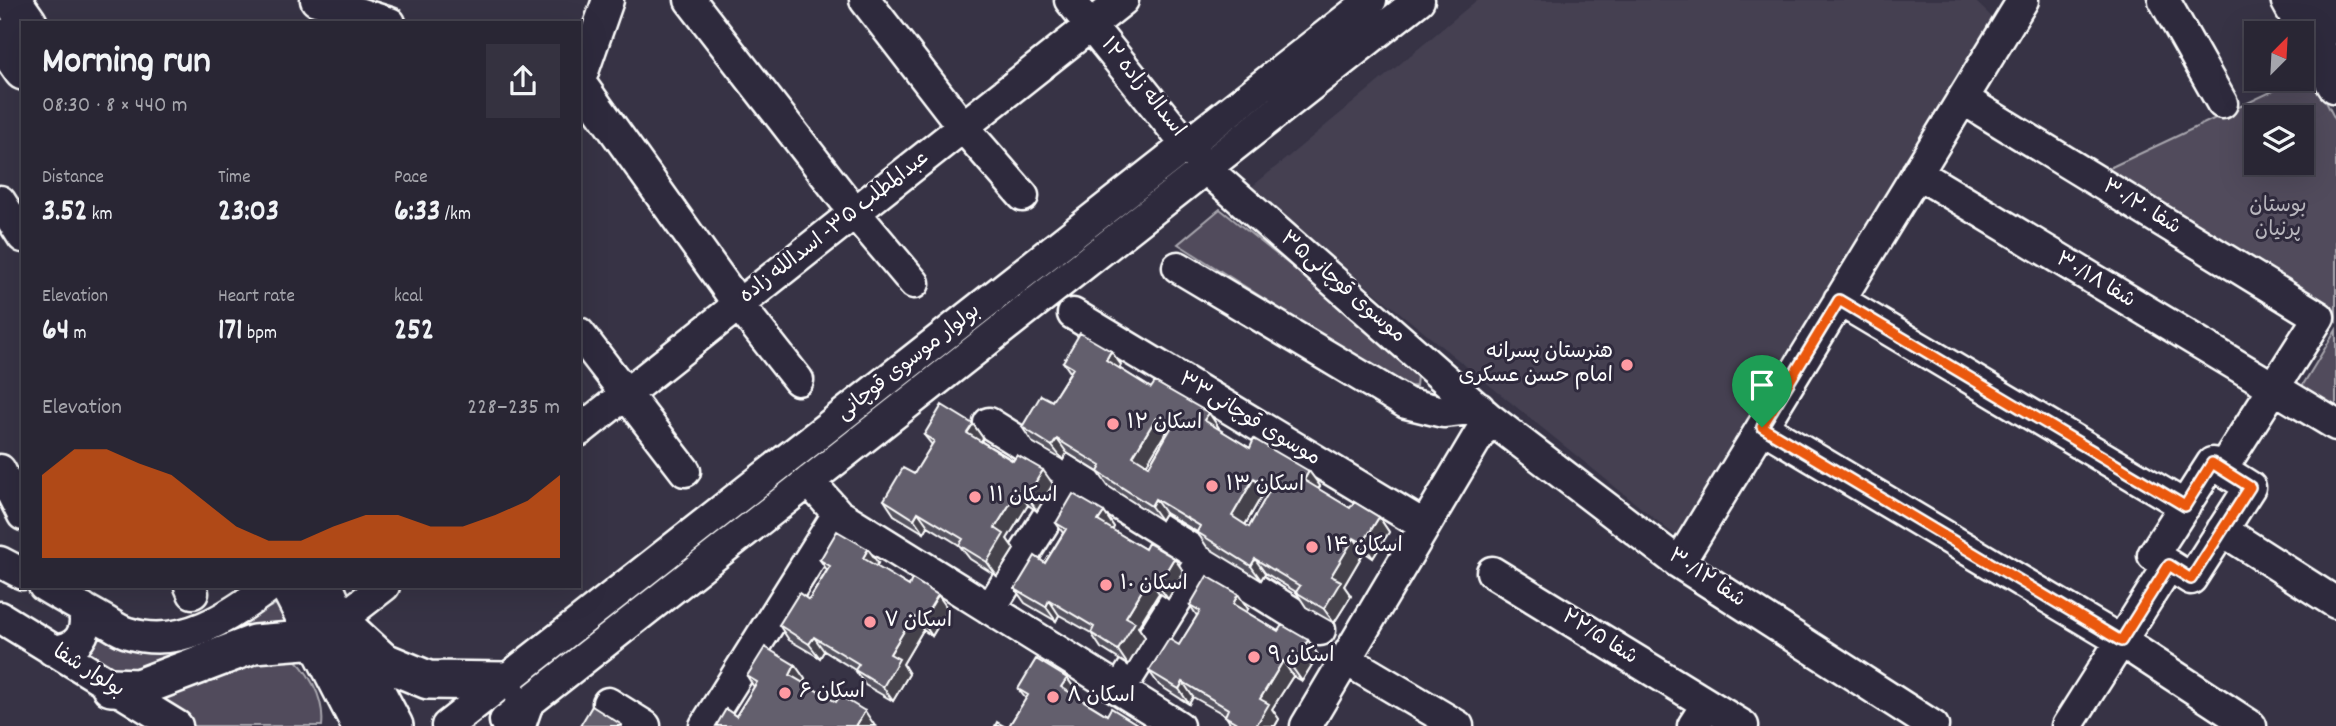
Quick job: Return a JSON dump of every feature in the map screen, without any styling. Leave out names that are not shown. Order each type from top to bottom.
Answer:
[{"type":"main road","points":[[11,44],[12,0]]},
{"type":"main road","points":[[2290,0],[2333,71]]},
{"type":"main road","points":[[2322,0],[2336,25]]},
{"type":"main road","points":[[290,588],[394,726]]},
{"type":"main road","points":[[324,588],[329,726]]},
{"type":"main road","points":[[111,687],[138,688],[254,644],[326,636],[428,680],[511,710]]},
{"type":"main road","points":[[326,636],[361,726]]},
{"type":"street","points":[[316,0],[360,18],[378,21]]},
{"type":"street","points":[[581,76],[608,0]]},
{"type":"street","points":[[690,0],[855,213],[914,283]]},
{"type":"street","points":[[865,0],[963,127],[1023,196]]},
{"type":"street","name":"اسداله زاده ۱۲","points":[[1070,0],[1206,168]]},
{"type":"street","name":"عبدالمطلب ۳۵- اسدالله زاده","points":[[581,429],[1123,0]]},
{"type":"street","name":"بولوار موسوی قوچانی","points":[[511,710],[629,583],[1371,0]]},
{"type":"street","name":"بولوار موسوی قوچانی","points":[[447,726],[511,710],[647,609],[1419,0]]},
{"type":"street","points":[[2164,0],[2222,103]]},
{"type":"street","points":[[1679,563],[1962,99],[2011,5]]},
{"type":"street","points":[[581,85],[739,305],[798,380]]},
{"type":"street","name":"شفا ۳۰/۲۰","points":[[1962,99],[2319,317],[2274,388]]},
{"type":"street","name":"موسوی قوچانی۳۵","points":[[1206,168],[1484,413]]},
{"type":"street","name":"شفا ۳۰/۱۸","points":[[1917,173],[2336,425]]},
{"type":"street","points":[[0,201],[21,234]]},
{"type":"street","points":[[1178,267],[1406,403],[1443,412],[1484,413],[1425,526],[1306,726]]},
{"type":"street","points":[[1839,300],[2185,506]]},
{"type":"street","name":"موسوی قوچانی۳۳","points":[[1073,314],[1425,526]]},
{"type":"street","points":[[581,336],[685,471]]},
{"type":"street","points":[[2222,469],[2274,388]]},
{"type":"street","name":"شفا ۳۰/۱۲","points":[[1484,413],[1679,563],[1933,726]]},
{"type":"street","points":[[989,423],[1320,630]]},
{"type":"street","points":[[1762,427],[2121,641],[2251,726]]},
{"type":"street","points":[[2212,463],[2222,469],[2250,487],[2191,579],[2153,555],[2212,463]]},
{"type":"street","points":[[0,470],[21,511]]},
{"type":"street","points":[[990,609],[1073,476]]},
{"type":"street","points":[[809,481],[838,514],[1173,725]]},
{"type":"street","points":[[705,726],[838,514]]},
{"type":"street","points":[[2222,530],[2336,603]]},
{"type":"street","points":[[1120,690],[1203,557]]},
{"type":"street","points":[[0,562],[21,574]]},
{"type":"street","points":[[2067,726],[2169,565]]},
{"type":"street","name":"شفا ۲۲/۵","points":[[1492,572],[1700,715],[1743,726]]},
{"type":"street","points":[[629,583],[647,609]]},
{"type":"street","points":[[48,588],[128,633],[158,638],[188,634],[208,625],[240,610],[268,588]]},
{"type":"street","points":[[326,636],[382,588]]},
{"type":"street","points":[[52,650],[73,646],[81,639],[86,619],[83,608]]},
{"type":"street","name":"بولوار شفا","points":[[0,617],[177,726]]},
{"type":"street","points":[[1345,659],[1458,726]]},
{"type":"street","points":[[608,703],[645,726]]},
{"type":"shaded area","name":"هنرستان پسرانه امام حسن عسکری","points":[[1477,0],[1974,0],[1997,22],[1682,541],[1248,190]]},
{"type":"green space","name":"بوستان پرنیان","points":[[2314,79],[2336,121],[2336,322],[2101,172],[2273,91],[2314,91]]},
{"type":"green space","points":[[1220,209],[1405,357],[1417,376],[1416,386],[1403,387],[1178,244]]},
{"type":"green space","points":[[2336,330],[2336,416],[2298,393]]},
{"type":"green space","points":[[282,601],[293,624],[120,675],[80,654],[92,626],[112,638],[252,616]]},
{"type":"green space","points":[[286,652],[308,675],[318,694],[322,726],[195,726],[153,700]]},
{"type":"building","points":[[1080,333],[1111,351],[1106,360],[1151,388],[1155,382],[1209,413],[1204,420],[1250,448],[1254,439],[1309,471],[1304,480],[1350,508],[1354,502],[1379,517],[1363,543],[1354,538],[1331,576],[1341,581],[1324,609],[1296,592],[1300,586],[1255,559],[1251,566],[1197,532],[1200,526],[1155,499],[1151,506],[1098,472],[1101,466],[1057,439],[1052,446],[1022,427],[1041,395],[1052,401],[1073,368],[1063,362]],"holes":[[[1156,418],[1171,428],[1149,466],[1133,456]],[[1254,478],[1271,488],[1249,527],[1232,516]]]},
{"type":"building","name":"اسکان ۱۱","points":[[942,405],[973,424],[967,433],[1013,461],[1017,455],[1043,470],[1027,496],[1018,491],[995,528],[1004,534],[987,562],[959,545],[963,539],[918,512],[914,519],[884,500],[903,468],[914,474],[934,441],[924,435]]},
{"type":"building","name":"اسکان ۱۰","points":[[1073,494],[1104,512],[1098,521],[1145,549],[1148,543],[1174,558],[1158,585],[1149,579],[1126,617],[1135,622],[1118,650],[1091,633],[1094,627],[1049,600],[1046,607],[1015,589],[1035,556],[1045,563],[1066,529],[1056,523]]},
{"type":"building","name":"اسکان ۷","points":[[837,531],[868,549],[863,558],[909,586],[912,579],[938,595],[922,621],[913,616],[890,654],[899,659],[883,687],[855,670],[859,664],[814,637],[809,644],[779,625],[799,593],[809,600],[830,566],[820,560]]},
{"type":"building","name":"اسکان ۹","points":[[1207,576],[1238,594],[1233,604],[1278,631],[1282,625],[1308,640],[1292,667],[1283,661],[1260,699],[1269,704],[1256,726],[1242,726],[1225,716],[1228,709],[1183,682],[1179,689],[1149,671],[1169,639],[1179,645],[1200,611],[1190,605]]},
{"type":"building","name":"اسکان ۶","points":[[765,647],[795,665],[790,675],[836,702],[840,696],[865,711],[856,726],[716,726],[726,709],[736,716],[757,682],[747,676]]},
{"type":"building","points":[[1036,659],[1067,678],[1061,687],[1107,715],[1111,708],[1137,724],[1009,726],[1028,695],[1018,689]]},
{"type":"building","points":[[592,706],[622,725],[622,726],[580,726]]},
{"type":"place","name":"هنرستان پسرانه امام حسن عسکری","points":[[1627,365]]},
{"type":"place","name":"اسکان ۱۲","points":[[1113,424]]},
{"type":"place","name":"اسکان ۱۳","points":[[1212,486]]},
{"type":"place","name":"اسکان ۱۱","points":[[975,497]]},
{"type":"place","name":"اسکان ۱۴","points":[[1312,547]]},
{"type":"place","name":"اسکان ۱۰","points":[[1106,585]]},
{"type":"place","name":"اسکان ۷","points":[[870,622]]},
{"type":"place","name":"اسکان ۹","points":[[1254,657]]},
{"type":"place","name":"اسکان ۶","points":[[785,693]]},
{"type":"place","name":"اسکان ۸","points":[[1053,697]]},
{"type":"route","points":[[1839,300],[2185,506],[2212,463],[2250,487],[2191,579],[2169,565],[2121,641],[1762,427],[1839,300]]}]
